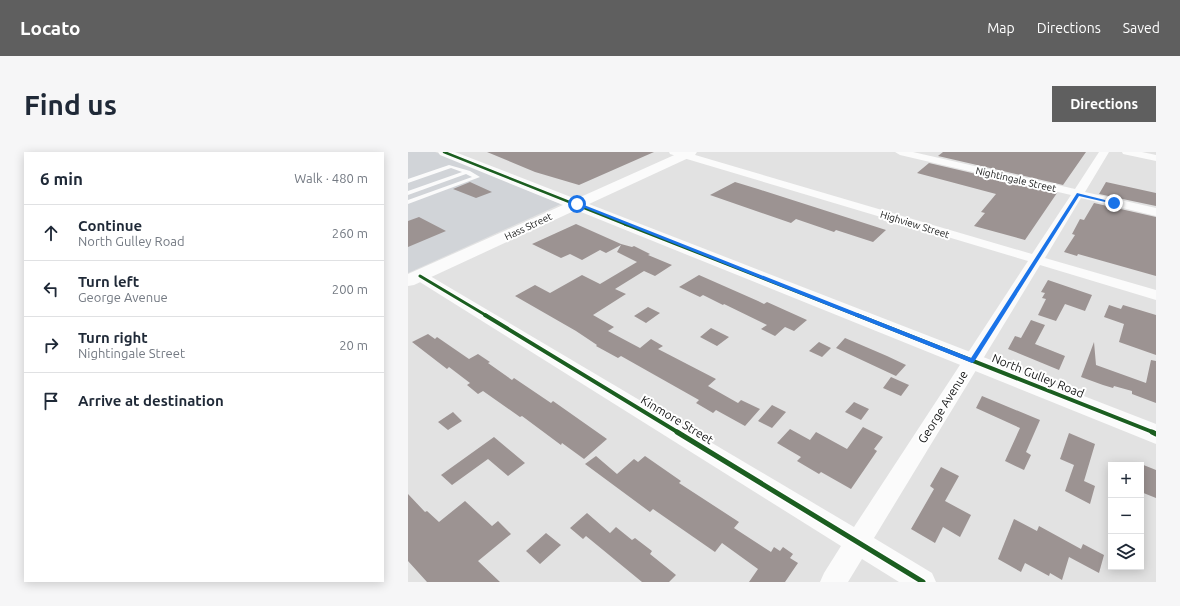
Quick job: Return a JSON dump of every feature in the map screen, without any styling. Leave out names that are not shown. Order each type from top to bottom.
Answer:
[{"type":"street","name":"Nightingale Street","points":[[900,152],[1156,212]]},
{"type":"street","name":"George Avenue","points":[[833,582],[1104,152]]},
{"type":"street","points":[[1127,152],[1156,158]]},
{"type":"street","name":"Hass Street","points":[[414,278],[577,204],[683,153]]},
{"type":"street","name":"Highview Street","points":[[683,153],[1156,295]]},
{"type":"street","name":"North Gulley Road","points":[[462,164],[577,204],[1156,434]]},
{"type":"street","name":"Kinmore Street","points":[[414,278],[923,582]]},
{"type":"lane","points":[[408,181],[462,164]]},
{"type":"lane","points":[[408,193],[462,164]]},
{"type":"lane","points":[[408,202],[477,177],[462,164]]},
{"type":"shaded area","points":[[408,152],[435,152],[561,204],[408,273]]},
{"type":"building","points":[[487,152],[654,152],[579,185],[535,172]]},
{"type":"building","points":[[943,152],[1086,152],[1063,185],[938,156]]},
{"type":"building","points":[[929,163],[1057,193],[1025,240],[974,226],[985,213],[981,212],[996,194],[917,173]]},
{"type":"building","points":[[470,182],[492,192],[476,198],[453,189]]},
{"type":"building","points":[[735,182],[886,230],[873,242],[836,230],[834,232],[796,219],[791,223],[710,195]]},
{"type":"building","points":[[1106,182],[1156,193],[1156,206],[1099,194]]},
{"type":"building","points":[[1094,203],[1156,217],[1156,276],[1078,254],[1077,256],[1064,252],[1075,235],[1072,234],[1080,219],[1084,220]]},
{"type":"building","points":[[419,217],[446,231],[408,247],[408,221]]},
{"type":"building","points":[[576,224],[621,244],[632,247],[634,246],[650,254],[648,255],[672,265],[655,276],[644,271],[615,289],[626,294],[593,315],[614,327],[608,331],[640,348],[651,339],[663,346],[658,349],[716,379],[708,386],[738,403],[741,400],[760,409],[745,426],[716,410],[713,413],[696,403],[699,400],[621,356],[618,358],[596,346],[597,345],[576,331],[515,296],[535,285],[550,293],[582,275],[600,284],[637,262],[617,252],[621,245],[606,253],[600,250],[582,260],[570,254],[561,258],[532,244]]},
{"type":"building","points":[[699,275],[764,304],[767,302],[807,320],[794,331],[785,327],[775,336],[761,329],[767,325],[724,304],[723,305],[703,295],[700,297],[679,287]]},
{"type":"building","points":[[1048,280],[1092,295],[1085,311],[1065,304],[1056,321],[1038,315],[1046,299],[1042,298],[1045,293],[1041,292]]},
{"type":"building","points":[[1109,305],[1121,309],[1123,305],[1156,315],[1156,355],[1119,342],[1124,324],[1104,317]]},
{"type":"building","points":[[648,307],[660,313],[646,323],[634,316]]},
{"type":"building","points":[[1031,320],[1045,325],[1035,344],[1065,356],[1059,370],[1008,349],[1015,336],[1021,338]]},
{"type":"building","points":[[711,328],[729,337],[717,346],[700,337]]},
{"type":"building","points":[[428,334],[435,339],[437,337],[469,359],[478,354],[512,380],[514,378],[551,403],[553,401],[607,439],[584,459],[562,443],[561,445],[522,416],[520,417],[483,391],[478,394],[467,385],[470,383],[449,367],[447,369],[412,342]]},
{"type":"building","points":[[845,338],[906,365],[896,376],[836,348]]},
{"type":"building","points":[[819,342],[831,348],[822,357],[809,351]]},
{"type":"building","points":[[1094,342],[1096,365],[1146,383],[1151,360],[1156,361],[1156,403],[1132,394],[1132,391],[1114,386],[1113,388],[1081,377]]},
{"type":"building","points":[[891,377],[909,385],[901,396],[883,388]]},
{"type":"building","points":[[982,396],[1040,420],[1026,452],[1031,455],[1024,470],[1005,461],[1020,428],[976,408]]},
{"type":"building","points":[[854,402],[869,409],[861,420],[845,412]]},
{"type":"building","points":[[772,405],[786,412],[772,428],[758,421]]},
{"type":"building","points":[[453,412],[462,421],[448,430],[438,422]]},
{"type":"building","points":[[863,427],[883,437],[874,449],[877,451],[851,489],[821,472],[819,474],[797,461],[801,457],[777,443],[790,429],[810,440],[816,432],[847,449]]},
{"type":"building","points":[[1069,433],[1095,444],[1084,481],[1095,486],[1090,504],[1065,491],[1074,465],[1060,459]]},
{"type":"building","points":[[494,437],[525,463],[508,476],[488,459],[452,485],[441,475]]},
{"type":"building","points":[[596,456],[617,474],[634,459],[638,462],[645,456],[681,481],[679,483],[739,522],[734,528],[771,552],[774,547],[780,551],[783,547],[793,554],[790,558],[798,563],[785,582],[749,582],[758,569],[722,543],[715,552],[653,509],[650,512],[585,464]]},
{"type":"building","points":[[1144,465],[1156,470],[1156,498],[1144,493]]},
{"type":"building","points":[[941,467],[959,476],[945,501],[971,515],[960,537],[943,527],[935,543],[911,529],[934,489],[930,486]]},
{"type":"building","points":[[408,494],[425,512],[427,511],[439,522],[465,501],[492,526],[498,521],[511,534],[478,561],[500,582],[427,582],[408,561]]},
{"type":"building","points":[[587,513],[610,533],[616,527],[632,540],[635,538],[652,551],[650,554],[676,575],[669,582],[642,582],[586,536],[583,539],[570,528]]},
{"type":"building","points":[[1014,519],[1037,531],[1039,526],[1081,549],[1083,544],[1104,555],[1099,573],[1069,557],[1062,580],[1050,573],[1049,576],[1025,563],[1021,572],[998,559]]},
{"type":"building","points":[[546,533],[561,545],[540,564],[526,551]]},
{"type":"cycle path","points":[[444,152],[1156,434]]},
{"type":"cycle path","points":[[420,276],[923,582]]},
{"type":"route","points":[[577,204],[972,361],[1078,194],[1114,203]]}]
